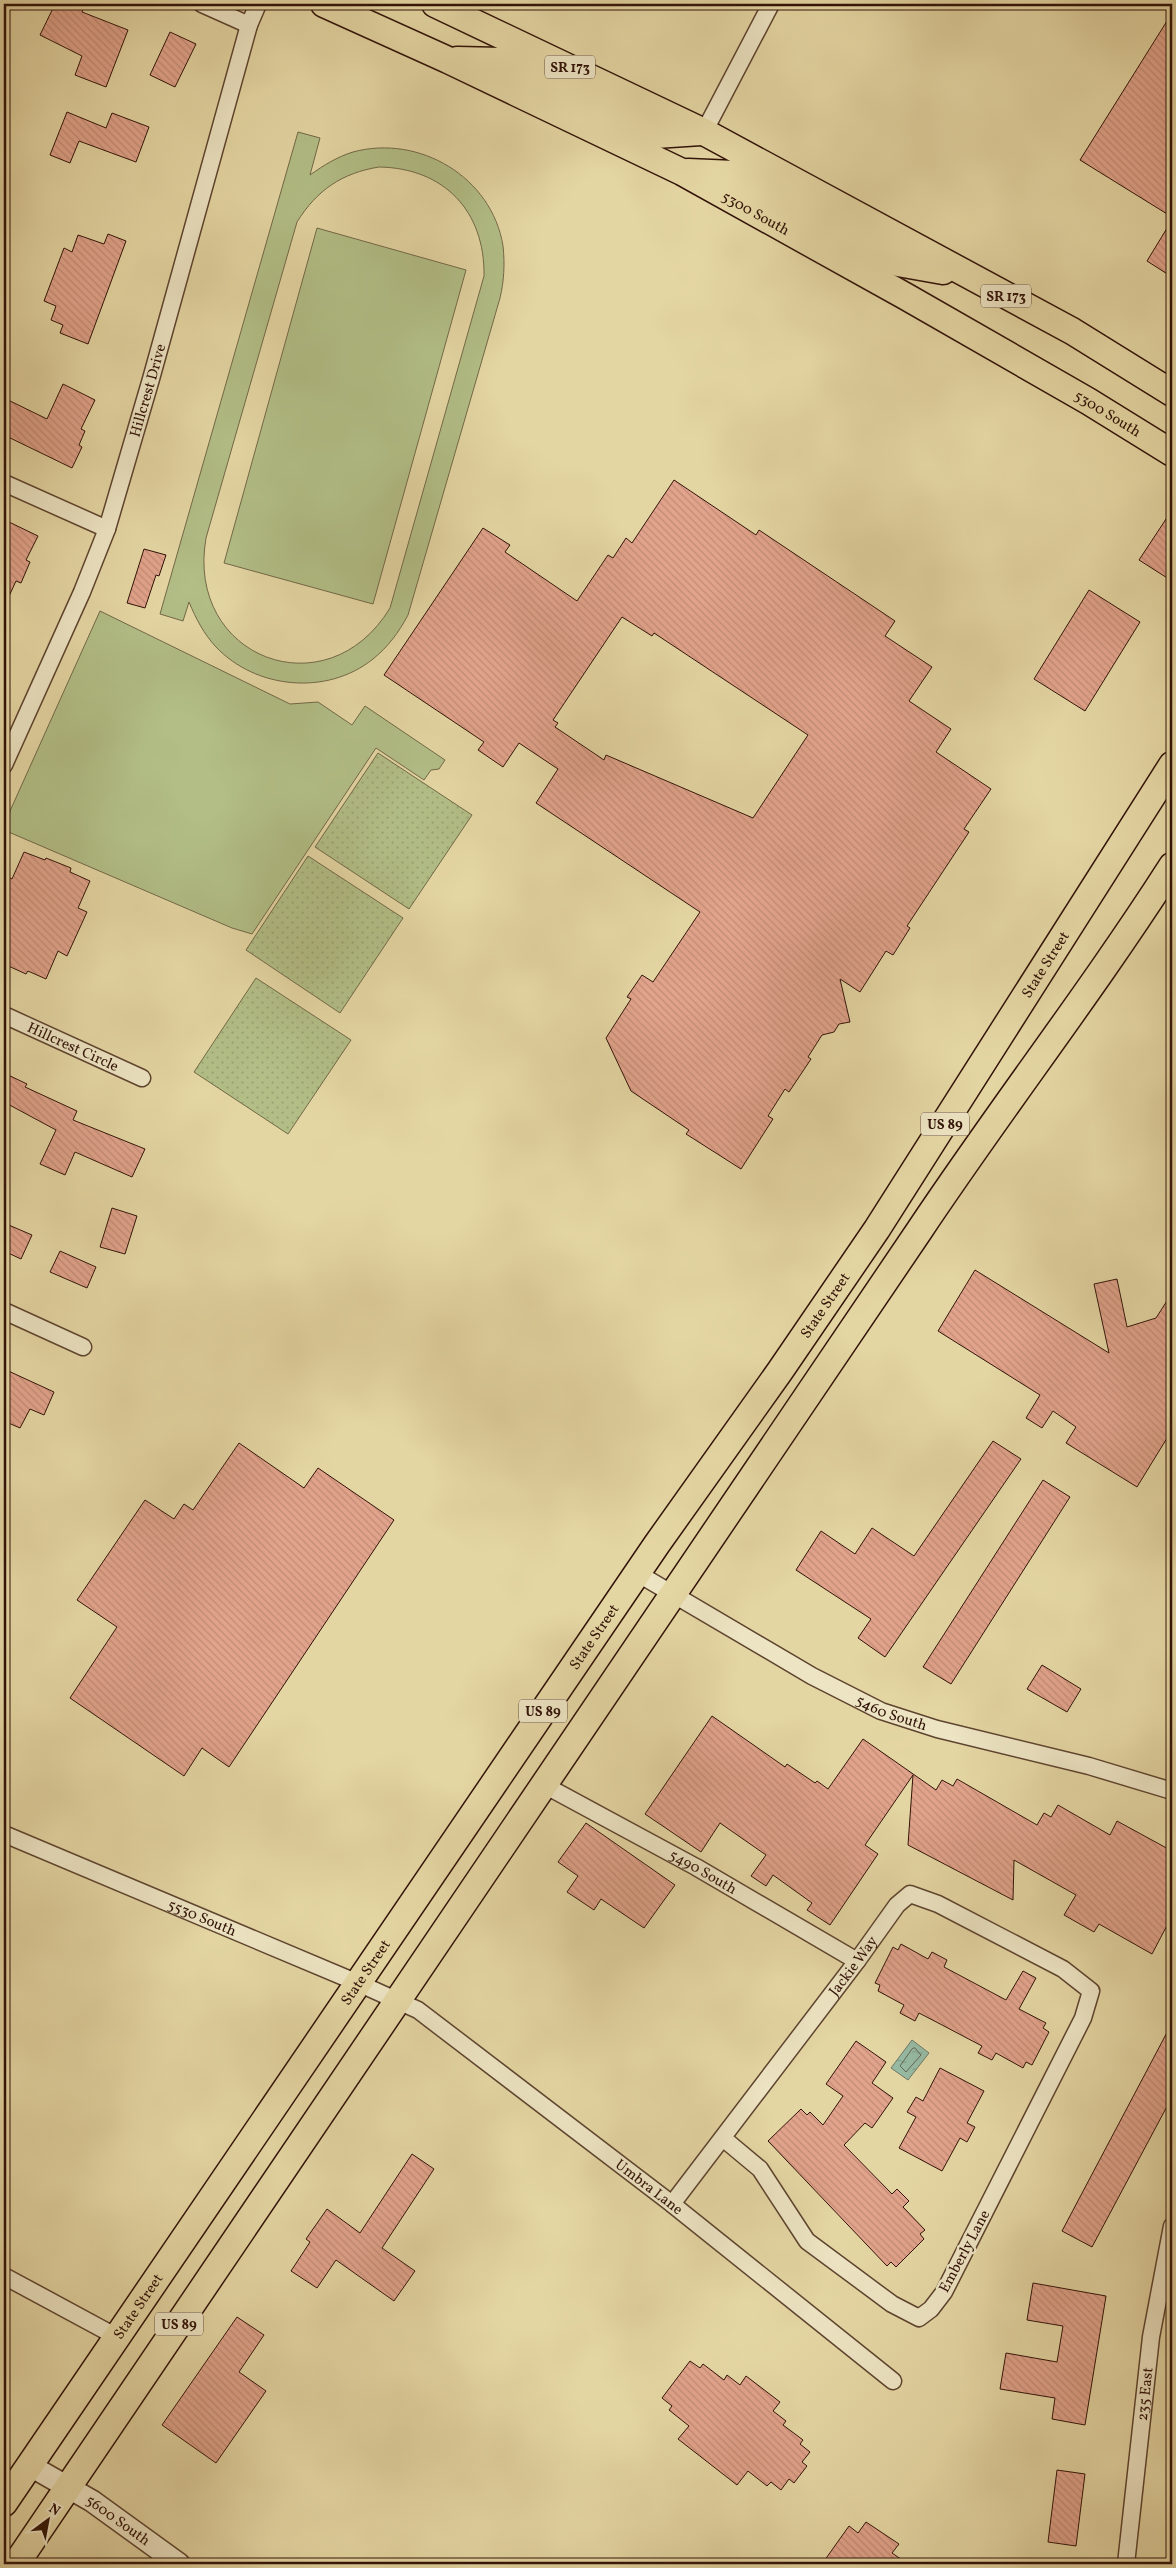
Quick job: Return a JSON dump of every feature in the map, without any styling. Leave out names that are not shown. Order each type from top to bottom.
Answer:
[{"type":"main road","name":"5300 South","points":[[324,4],[448,60],[682,172],[1080,396],[1172,453]]},
{"type":"main road","name":"SR 173","points":[[435,4],[704,132],[1072,331],[1172,393]]},
{"type":"main road","points":[[448,60],[501,60],[655,135],[704,132]]},
{"type":"main road","points":[[682,172],[734,174],[898,263],[964,274]]},
{"type":"main road","name":"State Street","points":[[4,2503],[637,1573],[877,1229],[1172,765]]},
{"type":"main road","name":"US 89","points":[[16,2564],[676,1595],[923,1224],[1120,947],[1172,866]]},
{"type":"street","points":[[202,4],[249,25]]},
{"type":"street","name":"Hillcrest Drive","points":[[4,765],[82,592],[107,529],[151,379],[249,25],[258,4]]},
{"type":"street","points":[[704,132],[771,4]]},
{"type":"street","points":[[4,483],[107,529]]},
{"type":"street","name":"Hillcrest Circle","points":[[4,1015],[142,1078]]},
{"type":"street","points":[[4,1311],[83,1346]]},
{"type":"street","name":"5460 South","points":[[637,1573],[812,1676],[881,1710],[937,1728],[1089,1766],[1172,1791]]},
{"type":"street","name":"5490 South","points":[[546,1786],[696,1867],[857,1961]]},
{"type":"street","name":"5530 South","points":[[4,1834],[399,2002]]},
{"type":"street","name":"Jackie Way","points":[[672,2204],[724,2139],[897,1905],[910,1894],[938,1904],[1062,1969],[1091,1991]]},
{"type":"street","name":"Emberly Lane","points":[[724,2139],[760,2169],[808,2240],[892,2304],[919,2318],[931,2309],[944,2292],[1083,2018],[1091,1991]]},
{"type":"street","name":"Umbra Lane","points":[[399,2002],[429,2018],[672,2204],[893,2381]]},
{"type":"street","name":"235 East","points":[[1126,2564],[1151,2337],[1172,2226]]},
{"type":"street","points":[[4,2276],[117,2337]]},
{"type":"street","name":"5600 South","points":[[29,2465],[100,2506],[179,2564]]},
{"type":"shaded area","points":[[298,132],[320,138],[310,175],[347,154],[378,148],[403,149],[427,156],[449,166],[468,181],[484,200],[496,221],[503,246],[503,279],[500,298],[408,615],[401,627],[373,659],[355,671],[335,679],[314,683],[292,683],[271,679],[251,672],[232,661],[208,637],[197,620],[189,602],[183,621],[160,614]],"holes":[[[379,167],[402,169],[423,175],[441,185],[456,198],[468,213],[477,232],[482,253],[484,276],[390,608],[363,640],[332,658],[299,663],[266,657],[238,640],[217,614],[205,580],[206,538],[297,222],[322,192],[342,179]]]},
{"type":"shaded area","points":[[317,228],[466,270],[373,604],[224,563]]},
{"type":"shaded area","points":[[100,611],[290,704],[318,702],[352,725],[365,706],[445,760],[439,769],[431,770],[424,780],[376,748],[252,934],[232,928],[4,830],[8,826],[10,811]]},
{"type":"shaded area","points":[[378,753],[472,815],[409,909],[315,847]]},
{"type":"shaded area","points":[[308,856],[403,918],[340,1013],[246,950]]},
{"type":"shaded area","points":[[256,978],[351,1040],[288,1134],[194,1072]]},
{"type":"water","points":[[912,2040],[929,2053],[908,2080],[891,2068]]},
{"type":"building","points":[[55,4],[85,4],[82,12],[128,30],[106,87],[75,75],[82,56],[40,35]]},
{"type":"building","points":[[1172,13],[1172,217],[1080,160]]},
{"type":"building","points":[[170,32],[196,44],[175,87],[150,75]]},
{"type":"building","points":[[67,112],[106,128],[112,113],[149,127],[136,162],[79,141],[70,163],[50,155]]},
{"type":"building","points":[[1172,220],[1172,277],[1147,261]]},
{"type":"building","points":[[108,234],[126,241],[88,344],[60,333],[63,325],[51,320],[56,306],[44,301],[64,248],[72,252],[78,235],[104,244]]},
{"type":"building","points":[[63,384],[95,400],[81,429],[85,431],[79,445],[82,447],[72,468],[4,435],[4,398],[47,419]]},
{"type":"building","points":[[674,480],[756,535],[759,530],[895,621],[885,636],[932,667],[909,701],[951,729],[936,752],[991,789],[964,829],[969,832],[907,926],[910,928],[893,955],[886,951],[860,992],[840,979],[850,1022],[839,1024],[834,1032],[822,1035],[808,1057],[811,1059],[789,1092],[785,1089],[768,1116],[773,1119],[741,1169],[686,1134],[689,1130],[631,1091],[606,1038],[631,999],[627,997],[642,975],[653,982],[700,912],[536,803],[558,769],[519,743],[503,767],[478,750],[484,742],[384,675],[483,528],[510,545],[505,552],[577,601],[608,555],[613,558],[626,538],[632,543]],"holes":[[[622,617],[652,636],[654,633],[808,735],[753,818],[606,755],[604,760],[555,727],[558,723],[553,720]]]},
{"type":"building","points":[[1172,510],[1172,581],[1139,560]]},
{"type":"building","points":[[9,522],[38,536],[26,560],[30,562],[21,583],[16,581],[4,607],[4,534]]},
{"type":"building","points":[[144,549],[166,555],[159,576],[156,575],[145,608],[127,603]]},
{"type":"building","points":[[1089,590],[1140,622],[1085,711],[1034,679]]},
{"type":"building","points":[[24,852],[71,868],[70,872],[90,881],[78,908],[87,912],[67,956],[58,951],[46,979],[28,971],[26,974],[4,964],[4,875],[12,879]]},
{"type":"building","points":[[4,1073],[27,1084],[25,1087],[77,1111],[73,1120],[145,1149],[132,1177],[75,1152],[65,1175],[40,1164],[56,1130],[4,1102]]},
{"type":"building","points":[[112,1208],[137,1216],[125,1254],[100,1247]]},
{"type":"building","points":[[4,1223],[32,1235],[21,1259],[4,1251]]},
{"type":"building","points":[[60,1251],[96,1267],[87,1288],[50,1272]]},
{"type":"building","points":[[975,1270],[1109,1353],[1094,1284],[1117,1279],[1127,1327],[1156,1318],[1172,1293],[1172,1430],[1137,1487],[1066,1443],[1076,1427],[1053,1411],[1042,1428],[1026,1418],[1040,1395],[938,1331]]},
{"type":"building","points":[[4,1369],[54,1392],[44,1415],[30,1409],[20,1428],[4,1421]]},
{"type":"building","points":[[993,1441],[1021,1459],[885,1657],[858,1638],[871,1619],[796,1570],[821,1531],[855,1554],[872,1528],[914,1556]]},
{"type":"building","points":[[239,1443],[304,1488],[318,1468],[394,1520],[229,1767],[202,1748],[184,1776],[70,1698],[117,1627],[77,1600],[145,1500],[174,1519],[184,1504],[193,1510]]},
{"type":"building","points":[[1043,1480],[1070,1497],[951,1684],[923,1667]]},
{"type":"building","points":[[1042,1665],[1081,1689],[1067,1712],[1027,1689]]},
{"type":"building","points":[[712,1716],[785,1767],[787,1764],[815,1783],[817,1781],[828,1789],[863,1739],[936,1790],[942,1780],[953,1786],[957,1779],[1037,1825],[1044,1813],[1051,1817],[1058,1805],[1110,1835],[1117,1821],[1172,1851],[1172,1916],[1152,1954],[1099,1924],[1094,1932],[1064,1915],[1076,1895],[1014,1860],[1013,1900],[908,1845],[913,1775],[865,1845],[878,1854],[830,1925],[807,1910],[812,1903],[773,1875],[766,1886],[751,1876],[766,1855],[720,1823],[701,1852],[645,1814]]},
{"type":"building","points":[[586,1823],[675,1885],[644,1928],[601,1899],[594,1910],[567,1892],[578,1876],[558,1862]]},
{"type":"building","points":[[901,1944],[928,1959],[932,1952],[947,1960],[944,1967],[1006,2000],[1023,1971],[1036,1978],[1019,2009],[1046,2023],[1043,2028],[1049,2032],[1032,2065],[1026,2062],[1023,2068],[996,2053],[992,2060],[978,2053],[982,2046],[919,2013],[915,2021],[900,2013],[904,2005],[878,1991],[880,1985],[875,1983],[893,1947],[898,1950]]},
{"type":"building","points":[[1172,2023],[1172,2097],[1092,2247],[1062,2231]]},
{"type":"building","points":[[856,2041],[886,2062],[872,2083],[893,2098],[872,2128],[865,2123],[844,2145],[892,2194],[897,2189],[909,2201],[903,2207],[925,2230],[920,2234],[924,2239],[896,2267],[891,2262],[887,2266],[768,2141],[801,2109],[807,2115],[810,2112],[823,2125],[843,2096],[826,2084]]},
{"type":"building","points":[[940,2068],[984,2091],[967,2123],[975,2127],[967,2142],[960,2138],[942,2171],[899,2148],[916,2117],[907,2112],[916,2097],[923,2101]]},
{"type":"building","points":[[412,2154],[434,2169],[382,2248],[415,2271],[394,2301],[336,2260],[317,2288],[291,2271],[310,2242],[306,2239],[327,2209],[360,2233]]},
{"type":"building","points":[[1033,2283],[1106,2296],[1085,2425],[1052,2419],[1055,2398],[1000,2389],[1006,2353],[1057,2362],[1063,2326],[1027,2320]]},
{"type":"building","points":[[237,2317],[264,2335],[239,2372],[266,2391],[216,2463],[162,2425]]},
{"type":"building","points":[[690,2361],[700,2368],[703,2364],[724,2380],[727,2375],[740,2385],[746,2376],[780,2402],[773,2411],[786,2421],[783,2425],[803,2440],[800,2444],[810,2452],[802,2462],[807,2466],[794,2483],[789,2479],[781,2490],[771,2482],[767,2486],[748,2471],[737,2485],[678,2439],[689,2426],[669,2410],[672,2406],[662,2398]]},
{"type":"building","points":[[1057,2470],[1085,2474],[1076,2546],[1048,2542]]},
{"type":"building","points":[[866,2522],[899,2544],[892,2553],[908,2564],[822,2564],[849,2526],[858,2533]]}]
